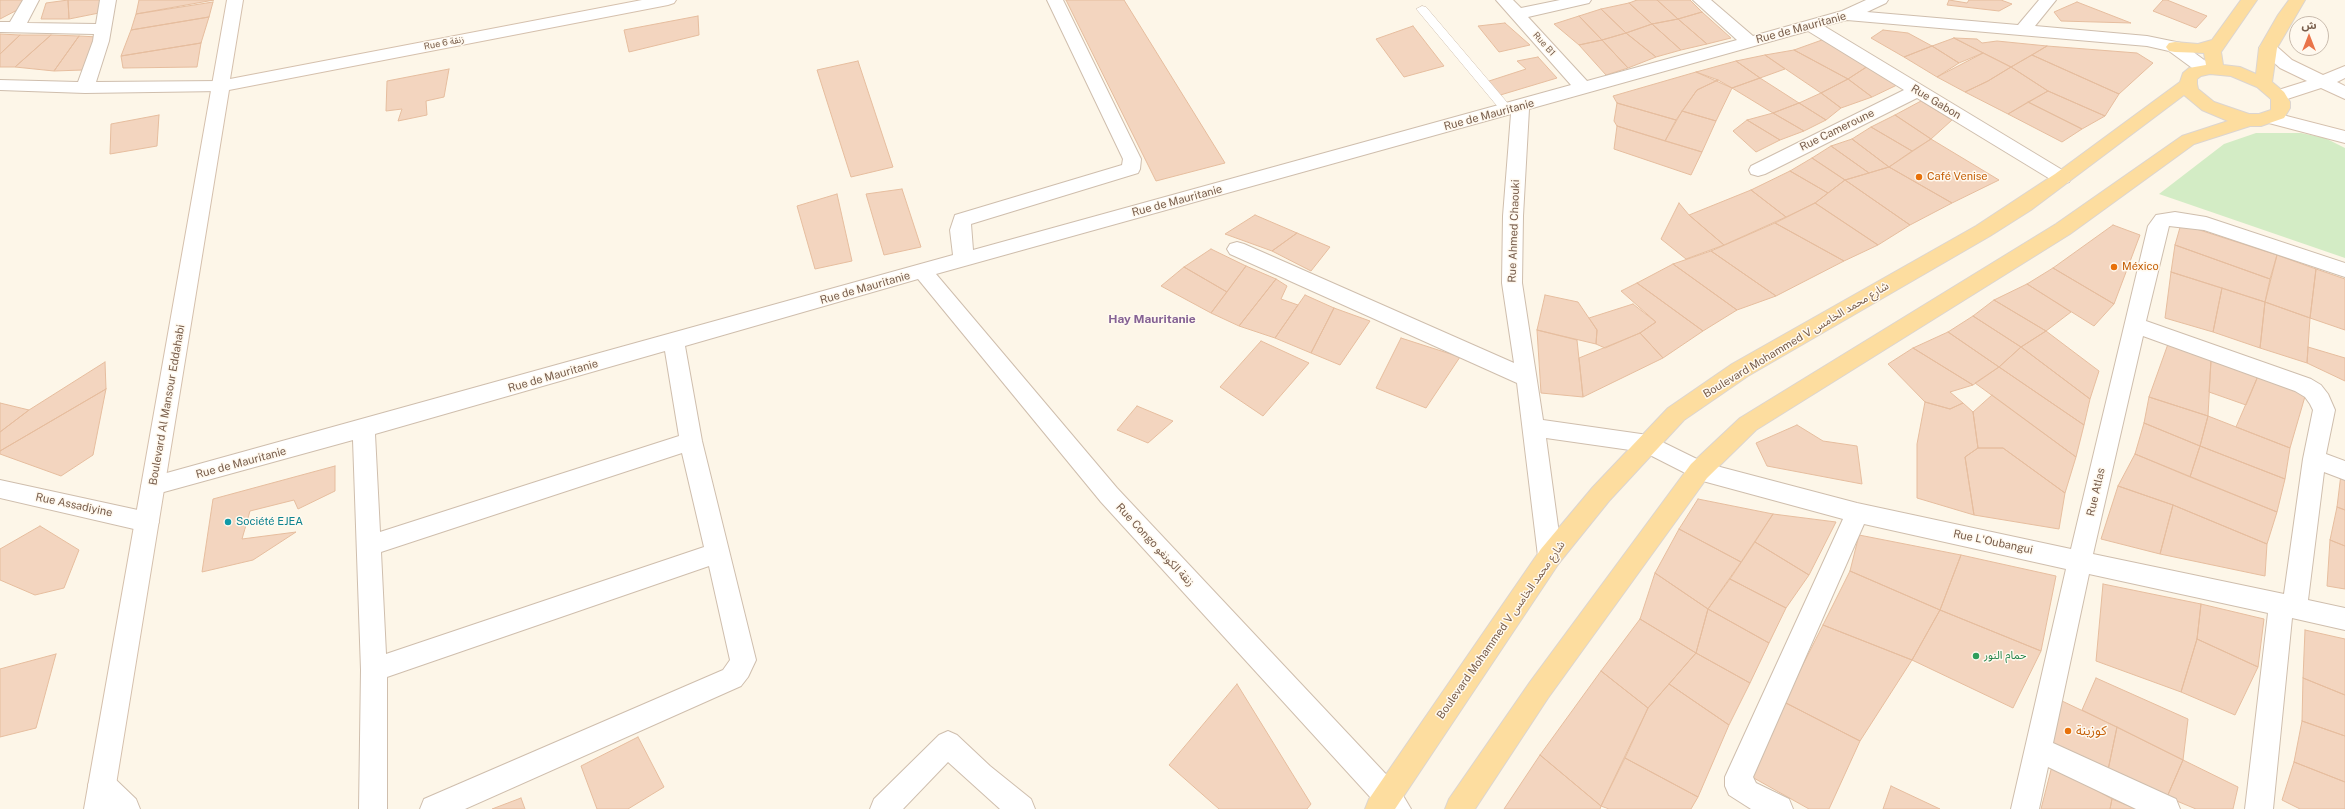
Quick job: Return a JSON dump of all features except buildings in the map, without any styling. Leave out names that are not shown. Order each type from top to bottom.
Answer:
[{"type":"main road","points":[[1458,809],[1539,690],[1699,471],[1748,424],[2063,229],[2171,150],[2188,140],[2249,120],[2271,118],[2278,114],[2282,108],[2278,96],[2263,83],[2243,74],[2210,69],[2212,52],[2216,44],[2249,0]]},
{"type":"main road","points":[[2263,83],[2268,48],[2286,15],[2297,0]]},
{"type":"main road","points":[[2175,47],[2198,49],[2216,44]]},
{"type":"main road","name":"Boulevard Mohammed V شارع محمد الخامس","points":[[1388,805],[1550,556],[1600,494],[1676,414],[1734,374],[1983,231],[2062,178],[2188,84],[2189,77],[2195,72],[2210,69]]},
{"type":"main road","points":[[2188,84],[2190,91],[2208,106],[2235,117],[2249,120]]},
{"type":"street","points":[[8,27],[31,0]]},
{"type":"street","points":[[85,88],[101,41],[108,0]]},
{"type":"street","name":"Boulevard Al Mansour Eddahabi","points":[[100,797],[154,486],[235,0]]},
{"type":"street","name":"Rue 6 زنقة","points":[[0,85],[85,88],[221,86],[668,0]]},
{"type":"street","points":[[964,259],[960,230],[962,220],[1131,169],[1132,159],[1055,0]]},
{"type":"street","name":"Rue B1","points":[[1504,0],[1584,89]]},
{"type":"street","points":[[1518,14],[1583,0]]},
{"type":"street","points":[[1701,0],[1750,42]]},
{"type":"street","points":[[1847,15],[1880,0]]},
{"type":"street","points":[[2022,31],[2048,0]]},
{"type":"street","name":"Rue de Mauritanie","points":[[154,486],[364,429],[923,272],[964,259],[1584,89],[1810,24],[1847,15],[2147,41],[2175,47],[2210,69]]},
{"type":"street","name":"Rue Gabon","points":[[1810,24],[1916,91],[2062,178]]},
{"type":"street","points":[[8,27],[103,29]]},
{"type":"street","points":[[2268,48],[2286,64],[2323,82],[2344,101]]},
{"type":"street","points":[[2278,96],[2323,82],[2345,70]]},
{"type":"street","name":"Rue Cameroune","points":[[1758,170],[1916,91]]},
{"type":"street","name":"Rue Ahmed Chaouki","points":[[1514,108],[1512,283],[1527,378],[1550,556]]},
{"type":"street","points":[[2271,118],[2345,137]]},
{"type":"street","name":"Rue Atlas","points":[[2026,809],[2080,560],[2158,226],[2163,220],[2175,219],[2206,224],[2345,270]]},
{"type":"street","points":[[1237,249],[1527,378]]},
{"type":"street","name":"Rue Congo زنقة الكونغو","points":[[923,272],[1108,495],[1388,805]]},
{"type":"street","points":[[2135,325],[2280,377],[2313,391],[2324,410],[2288,605],[2259,809]]},
{"type":"street","points":[[434,809],[732,678],[739,669],[742,660],[691,441],[674,342]]},
{"type":"street","points":[[1533,427],[1648,444]]},
{"type":"street","points":[[364,429],[374,670],[374,809]]},
{"type":"street","points":[[370,545],[691,441]]},
{"type":"street","name":"Rue L'Oubangui","points":[[1648,444],[1699,471],[1857,513],[2288,605],[2345,619]]},
{"type":"street","points":[[2314,459],[2345,470]]},
{"type":"street","name":"Rue Assadiyine","points":[[0,489],[147,522]]},
{"type":"street","points":[[1778,809],[1746,792],[1739,786],[1738,777],[1857,513]]},
{"type":"street","points":[[374,670],[718,553]]},
{"type":"street","points":[[884,809],[948,744],[980,775],[1021,809]]},
{"type":"street","points":[[2040,750],[2166,809]]},
{"type":"street","points":[[100,797],[126,809]]},
{"type":"lane","points":[[1422,9],[1514,108]]},
{"type":"green space","points":[[2256,133],[2301,133],[2325,138],[2345,148],[2345,258],[2159,194],[2224,144]]},
{"type":"place","name":"Café Venise","points":[[1919,177]]},
{"type":"place","name":"México","points":[[2114,267]]},
{"type":"place","name":"Société EJEA","points":[[228,522]]},
{"type":"place","name":"حمام النور","points":[[1976,656]]},
{"type":"place","name":"كوزينة","points":[[2068,731]]},
{"type":"district","name":"Hay Mauritanie","points":[[1152,319]]}]
